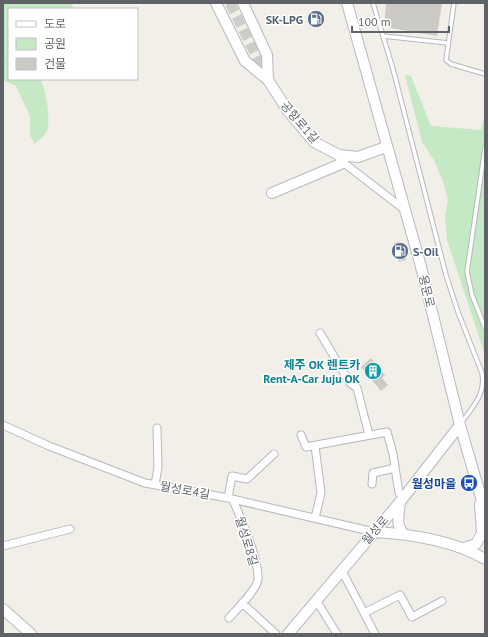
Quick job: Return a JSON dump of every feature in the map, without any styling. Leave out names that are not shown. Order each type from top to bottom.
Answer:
[{"type":"street","points":[[216,3],[245,61],[268,80]]},
{"type":"street","points":[[243,3],[267,55],[268,80]]},
{"type":"street","name":"용문로","points":[[347,3],[386,147],[420,263],[460,425],[485,511]]},
{"type":"street","name":"공항로1길","points":[[268,80],[288,110],[314,142],[321,146],[339,156],[358,157],[386,147]]},
{"type":"street","points":[[321,146],[405,210]]},
{"type":"street","points":[[272,193],[343,163]]},
{"type":"street","points":[[320,333],[350,383],[357,388],[369,435]]},
{"type":"street","name":"월성로4길","points":[[3,424],[49,446],[126,476],[155,485],[231,499],[374,532]]},
{"type":"street","name":"월성로","points":[[288,634],[341,569],[402,499],[460,425]]},
{"type":"street","points":[[155,485],[158,467],[157,428]]},
{"type":"street","points":[[301,435],[306,447],[387,432],[392,445],[399,493],[402,499],[398,523],[400,530],[404,534]]},
{"type":"street","points":[[315,446],[322,493],[315,518]]},
{"type":"street","points":[[231,499],[232,476],[247,479],[274,454]]},
{"type":"street","points":[[372,484],[373,473],[396,468]]},
{"type":"street","points":[[464,548],[476,544],[482,534],[479,492]]},
{"type":"street","name":"월성로8길","points":[[228,618],[242,603],[258,580],[251,548],[231,499]]},
{"type":"street","points":[[3,546],[70,529]]},
{"type":"street","points":[[374,532],[404,534],[464,548],[485,559]]},
{"type":"street","points":[[341,569],[375,634]]},
{"type":"street","points":[[364,613],[400,595],[412,617],[442,601]]},
{"type":"street","points":[[316,600],[337,634]]},
{"type":"street","points":[[242,603],[276,634]]},
{"type":"street","points":[[3,609],[31,634]]},
{"type":"lane","points":[[373,3],[446,275],[484,380],[482,393],[479,399],[460,425]]},
{"type":"lane","points":[[454,3],[445,57],[447,62],[485,74]]},
{"type":"lane","points":[[383,36],[448,43]]},
{"type":"lane","points":[[485,148],[467,272],[472,295],[485,328]]},
{"type":"green space","points":[[3,3],[71,3],[74,8],[8,8],[8,80],[40,80],[46,98],[48,128],[46,133],[34,144],[30,135],[30,116],[16,86],[3,80]]},
{"type":"green space","points":[[405,75],[411,76],[431,126],[481,130],[485,113],[485,355],[447,240],[445,216],[448,200],[443,181],[434,160],[422,142]]},
{"type":"building","points":[[386,3],[442,3],[437,36],[384,27]]},
{"type":"building","name":"S-Oil","points":[[400,241],[406,260],[399,262],[394,243]]},
{"type":"building","name":"제주 OK 렌트카 Rent-A-Car Juju OK","points":[[371,358],[385,375],[382,378],[388,385],[381,391],[361,367]]},
{"type":"tunnel","points":[[230,3],[268,80]]},
{"type":"place","name":"SK-LPG","points":[[316,19]]},
{"type":"place","name":"S-Oil","points":[[400,251]]},
{"type":"place","name":"제주 OK 렌트카 Rent-A-Car Juju OK","points":[[373,371]]},
{"type":"place","name":"월성마을","points":[[469,483]]}]
